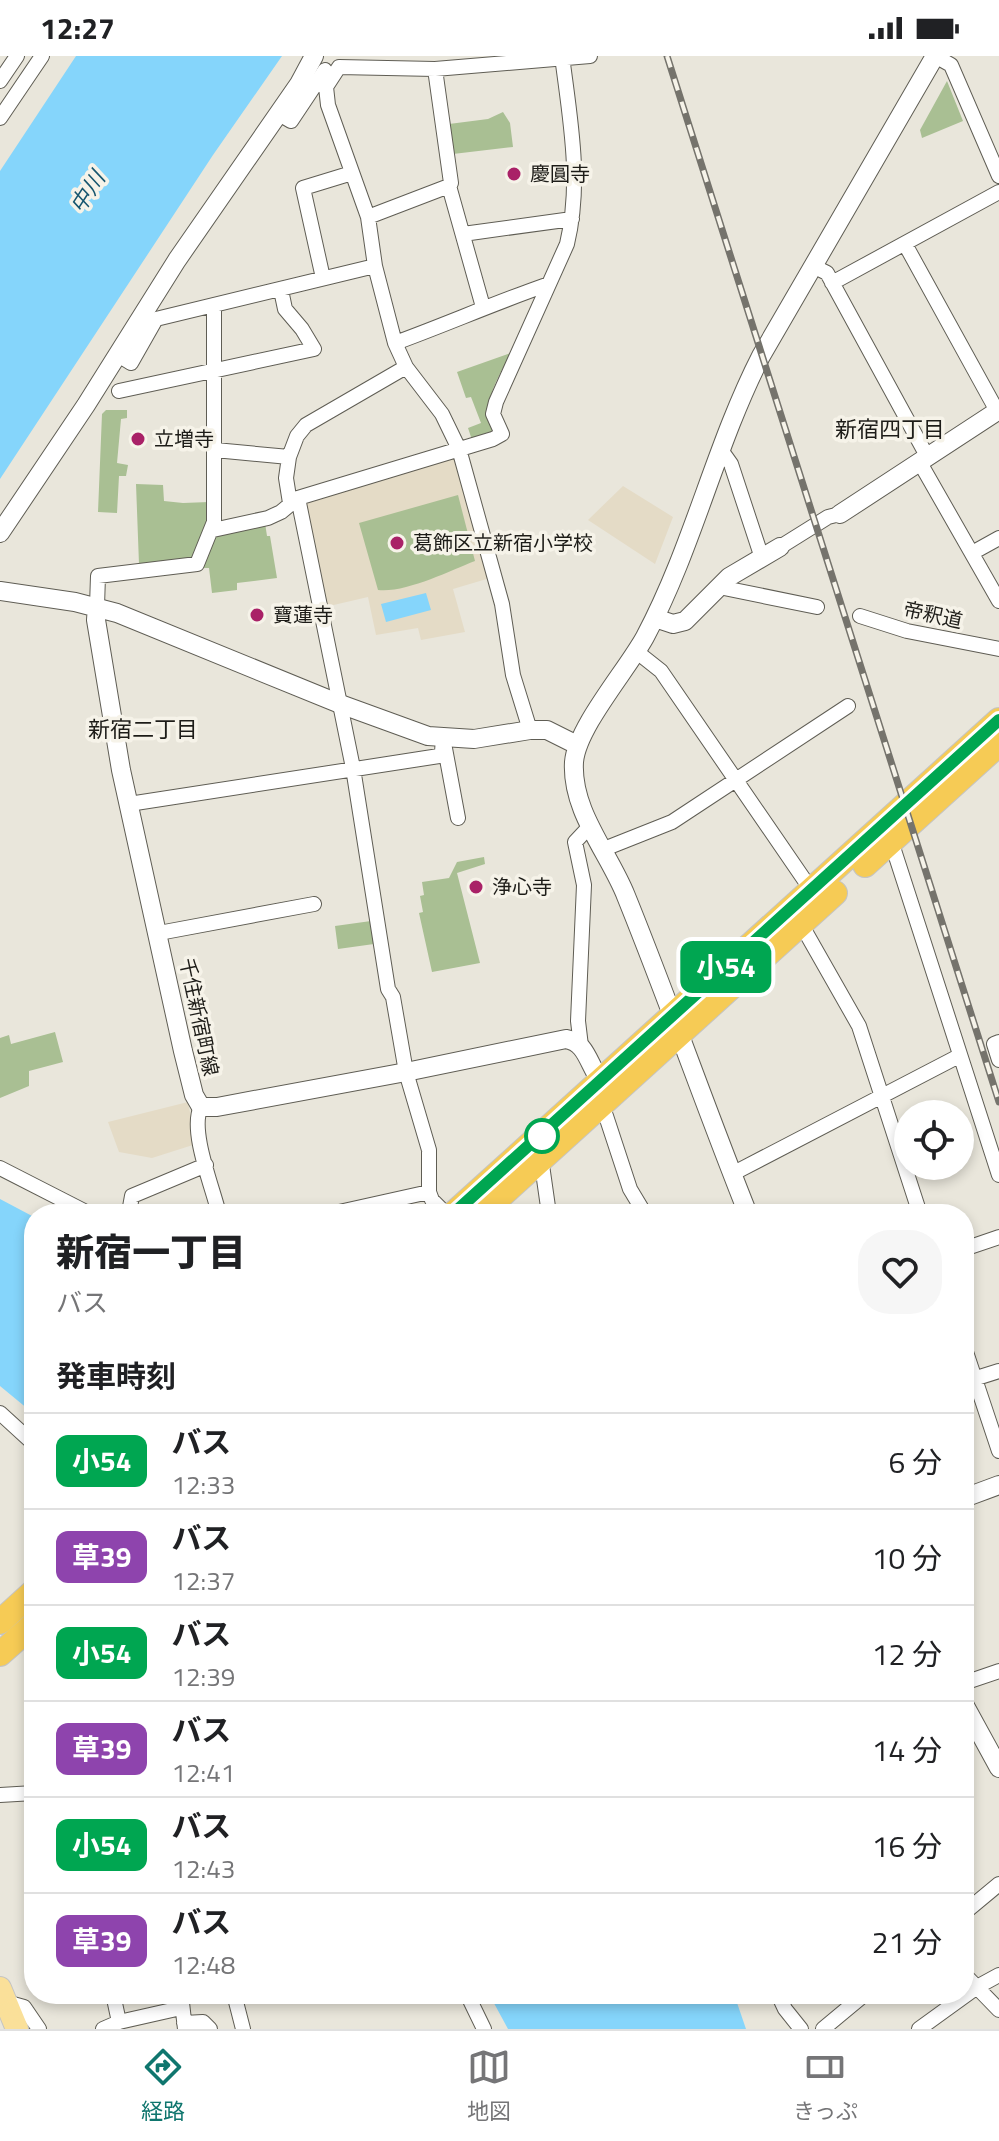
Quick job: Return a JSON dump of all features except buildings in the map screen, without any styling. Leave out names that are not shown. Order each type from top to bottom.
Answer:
[{"type":"highway","points":[[465,1204],[600,1093],[674,1026],[812,891],[882,839],[996,739]]},
{"type":"highway","points":[[674,1026],[801,924],[882,839]]},
{"type":"highway","points":[[492,1204],[541,1158],[600,1093]]},
{"type":"highway","points":[[0,1622],[24,1600]]},
{"type":"highway","points":[[0,1654],[24,1633]]},
{"type":"main road","points":[[2,2004],[3,2029]]},
{"type":"main road","points":[[2,2004],[17,2029]]},
{"type":"street","points":[[0,81],[17,56]]},
{"type":"street","points":[[0,118],[42,56]]},
{"type":"street","points":[[0,533],[177,260],[279,114],[314,56]]},
{"type":"street","points":[[530,730],[513,675],[502,604],[459,449],[442,414],[406,367],[395,343],[375,266],[368,217],[328,105],[326,87],[339,67],[435,69],[590,56]]},
{"type":"street","points":[[744,1204],[632,911],[582,809],[575,775],[577,745],[637,652],[655,618],[751,376],[935,56],[951,65],[999,176]]},
{"type":"street","points":[[213,530],[268,518],[281,512],[294,500],[502,434],[493,414],[496,402],[567,244],[572,219],[576,168],[562,58]]},
{"type":"street","points":[[435,69],[451,179],[449,186],[483,307]]},
{"type":"street","points":[[279,114],[291,121],[325,70],[334,74]]},
{"type":"street","points":[[323,278],[303,188],[352,173]]},
{"type":"street","points":[[368,217],[449,186]]},
{"type":"street","points":[[832,283],[999,192]]},
{"type":"street","points":[[463,234],[572,219]]},
{"type":"street","points":[[655,618],[680,623],[729,577],[828,517],[840,514],[998,411],[905,244]]},
{"type":"street","points":[[118,355],[131,363],[156,319],[375,266]]},
{"type":"street","points":[[813,266],[827,273],[999,601]]},
{"type":"street","points":[[395,343],[549,284]]},
{"type":"street","points":[[119,391],[314,349],[285,309],[281,290]]},
{"type":"street","points":[[97,606],[98,576],[197,564],[213,530],[214,305]]},
{"type":"street","points":[[406,367],[306,425],[297,436],[289,457],[286,478],[294,500],[340,704],[388,989],[393,997],[406,1072],[429,1150],[429,1192],[436,1204]]},
{"type":"street","points":[[215,450],[289,457]]},
{"type":"street","points":[[721,450],[731,464],[762,558]]},
{"type":"street","points":[[972,553],[999,538]]},
{"type":"street","points":[[719,587],[817,607]]},
{"type":"street","points":[[0,591],[97,606],[414,732],[443,738],[474,739],[547,730],[577,745]]},
{"type":"street","name":"千住新宿町線","points":[[97,606],[96,620],[129,804],[194,1095],[201,1107],[217,1107],[406,1072],[566,1039],[575,1040],[581,1046]]},
{"type":"street","name":"帝釈道","points":[[860,616],[907,631],[999,649]]},
{"type":"street","points":[[637,652],[661,671],[812,891]]},
{"type":"street","points":[[604,849],[672,822],[848,706]]},
{"type":"street","points":[[129,804],[439,756],[443,738]]},
{"type":"street","points":[[443,738],[458,818]]},
{"type":"street","points":[[590,826],[575,842],[584,885],[578,1021],[581,1046],[600,1093],[630,1189],[639,1204]]},
{"type":"street","points":[[882,839],[999,1175]]},
{"type":"street","points":[[159,933],[314,904]]},
{"type":"street","points":[[801,924],[859,1026],[917,1204]]},
{"type":"street","points":[[999,1042],[994,1044],[999,1060]]},
{"type":"street","points":[[732,1174],[959,1056]]},
{"type":"street","points":[[201,1107],[196,1116],[216,1204]]},
{"type":"street","points":[[541,1158],[548,1204]]},
{"type":"street","points":[[131,1204],[132,1196],[206,1165]]},
{"type":"street","points":[[0,1168],[70,1204]]},
{"type":"street","points":[[375,1204],[429,1192]]},
{"type":"street","points":[[974,1246],[999,1237]]},
{"type":"street","points":[[974,1378],[999,1371]]},
{"type":"street","points":[[974,1392],[999,1451]]},
{"type":"street","points":[[0,1413],[24,1435]]},
{"type":"street","points":[[974,1494],[999,1485]]},
{"type":"street","points":[[974,1680],[999,1671]]},
{"type":"street","points":[[974,1722],[999,1768]]},
{"type":"street","points":[[0,1795],[24,1794]]},
{"type":"street","points":[[974,1905],[999,1884]]},
{"type":"street","points":[[974,1989],[999,1975]]},
{"type":"street","points":[[974,1984],[999,2010]]},
{"type":"street","points":[[2,2004],[24,2007],[39,2029]]},
{"type":"street","points":[[115,2004],[119,2022]]},
{"type":"street","points":[[103,2029],[172,2004]]},
{"type":"street","points":[[181,2004],[184,2026],[203,2022],[210,2029]]},
{"type":"street","points":[[237,2004],[243,2029]]},
{"type":"street","points":[[472,2004],[484,2029]]},
{"type":"street","points":[[783,2004],[801,2029]]},
{"type":"street","points":[[823,2029],[853,2004]]},
{"type":"street","points":[[919,2029],[954,2004]]},
{"type":"shaded area","name":"葛飾区立新宿小学校","points":[[452,455],[457,458],[490,578],[453,589],[465,632],[421,640],[418,628],[376,635],[368,597],[325,607],[306,507],[308,500]]},
{"type":"shaded area","points":[[623,486],[673,517],[655,564],[588,520]]},
{"type":"shaded area","points":[[188,1102],[196,1144],[152,1158],[119,1152],[108,1122]]},
{"type":"green space","points":[[947,81],[963,121],[922,138],[920,130]]},
{"type":"green space","points":[[503,112],[510,123],[513,147],[453,154],[449,124],[488,119]]},
{"type":"green space","points":[[511,353],[490,398],[493,427],[490,435],[472,440],[468,428],[481,423],[471,397],[466,398],[457,372]]},
{"type":"green space","points":[[106,410],[127,410],[127,418],[121,419],[117,463],[128,465],[126,476],[119,476],[117,513],[98,512],[102,414]]},
{"type":"green space","points":[[136,484],[163,485],[164,501],[209,502],[210,516],[191,562],[139,564]]},
{"type":"green space","points":[[458,495],[475,561],[414,585],[378,590],[359,523]]},
{"type":"green space","points":[[265,523],[277,578],[237,583],[237,590],[212,593],[209,568],[201,568],[216,533]]},
{"type":"green space","points":[[484,857],[485,864],[457,873],[480,963],[432,972],[419,913],[423,912],[420,896],[424,895],[422,882],[449,878],[457,862]]},
{"type":"green space","points":[[371,921],[374,944],[338,949],[335,926]]},
{"type":"green space","points":[[55,1032],[63,1062],[29,1071],[29,1086],[0,1098],[0,1038],[9,1035],[11,1044]]},
{"type":"water","name":"中川","points":[[76,56],[282,56],[213,155],[0,479],[0,171]]},
{"type":"water","points":[[426,593],[431,610],[386,622],[381,604]]},
{"type":"water","points":[[0,1199],[24,1212],[24,1406],[0,1386]]},
{"type":"water","points":[[494,2004],[737,2004],[746,2029],[508,2029]]},
{"type":"railway","points":[[667,56],[999,1102]]},
{"type":"bus line","name":"小54","points":[[464,1204],[999,720]]},
{"type":"place","name":"慶圓寺","points":[[514,174]]},
{"type":"place","name":"立増寺","points":[[138,439]]},
{"type":"place","name":"葛飾区立新宿小学校","points":[[397,543]]},
{"type":"place","name":"寶蓮寺","points":[[257,615]]},
{"type":"place","name":"浄心寺","points":[[476,887]]},
{"type":"district","name":"新宿四丁目","points":[[890,429]]},
{"type":"district","name":"新宿二丁目","points":[[143,729]]}]
